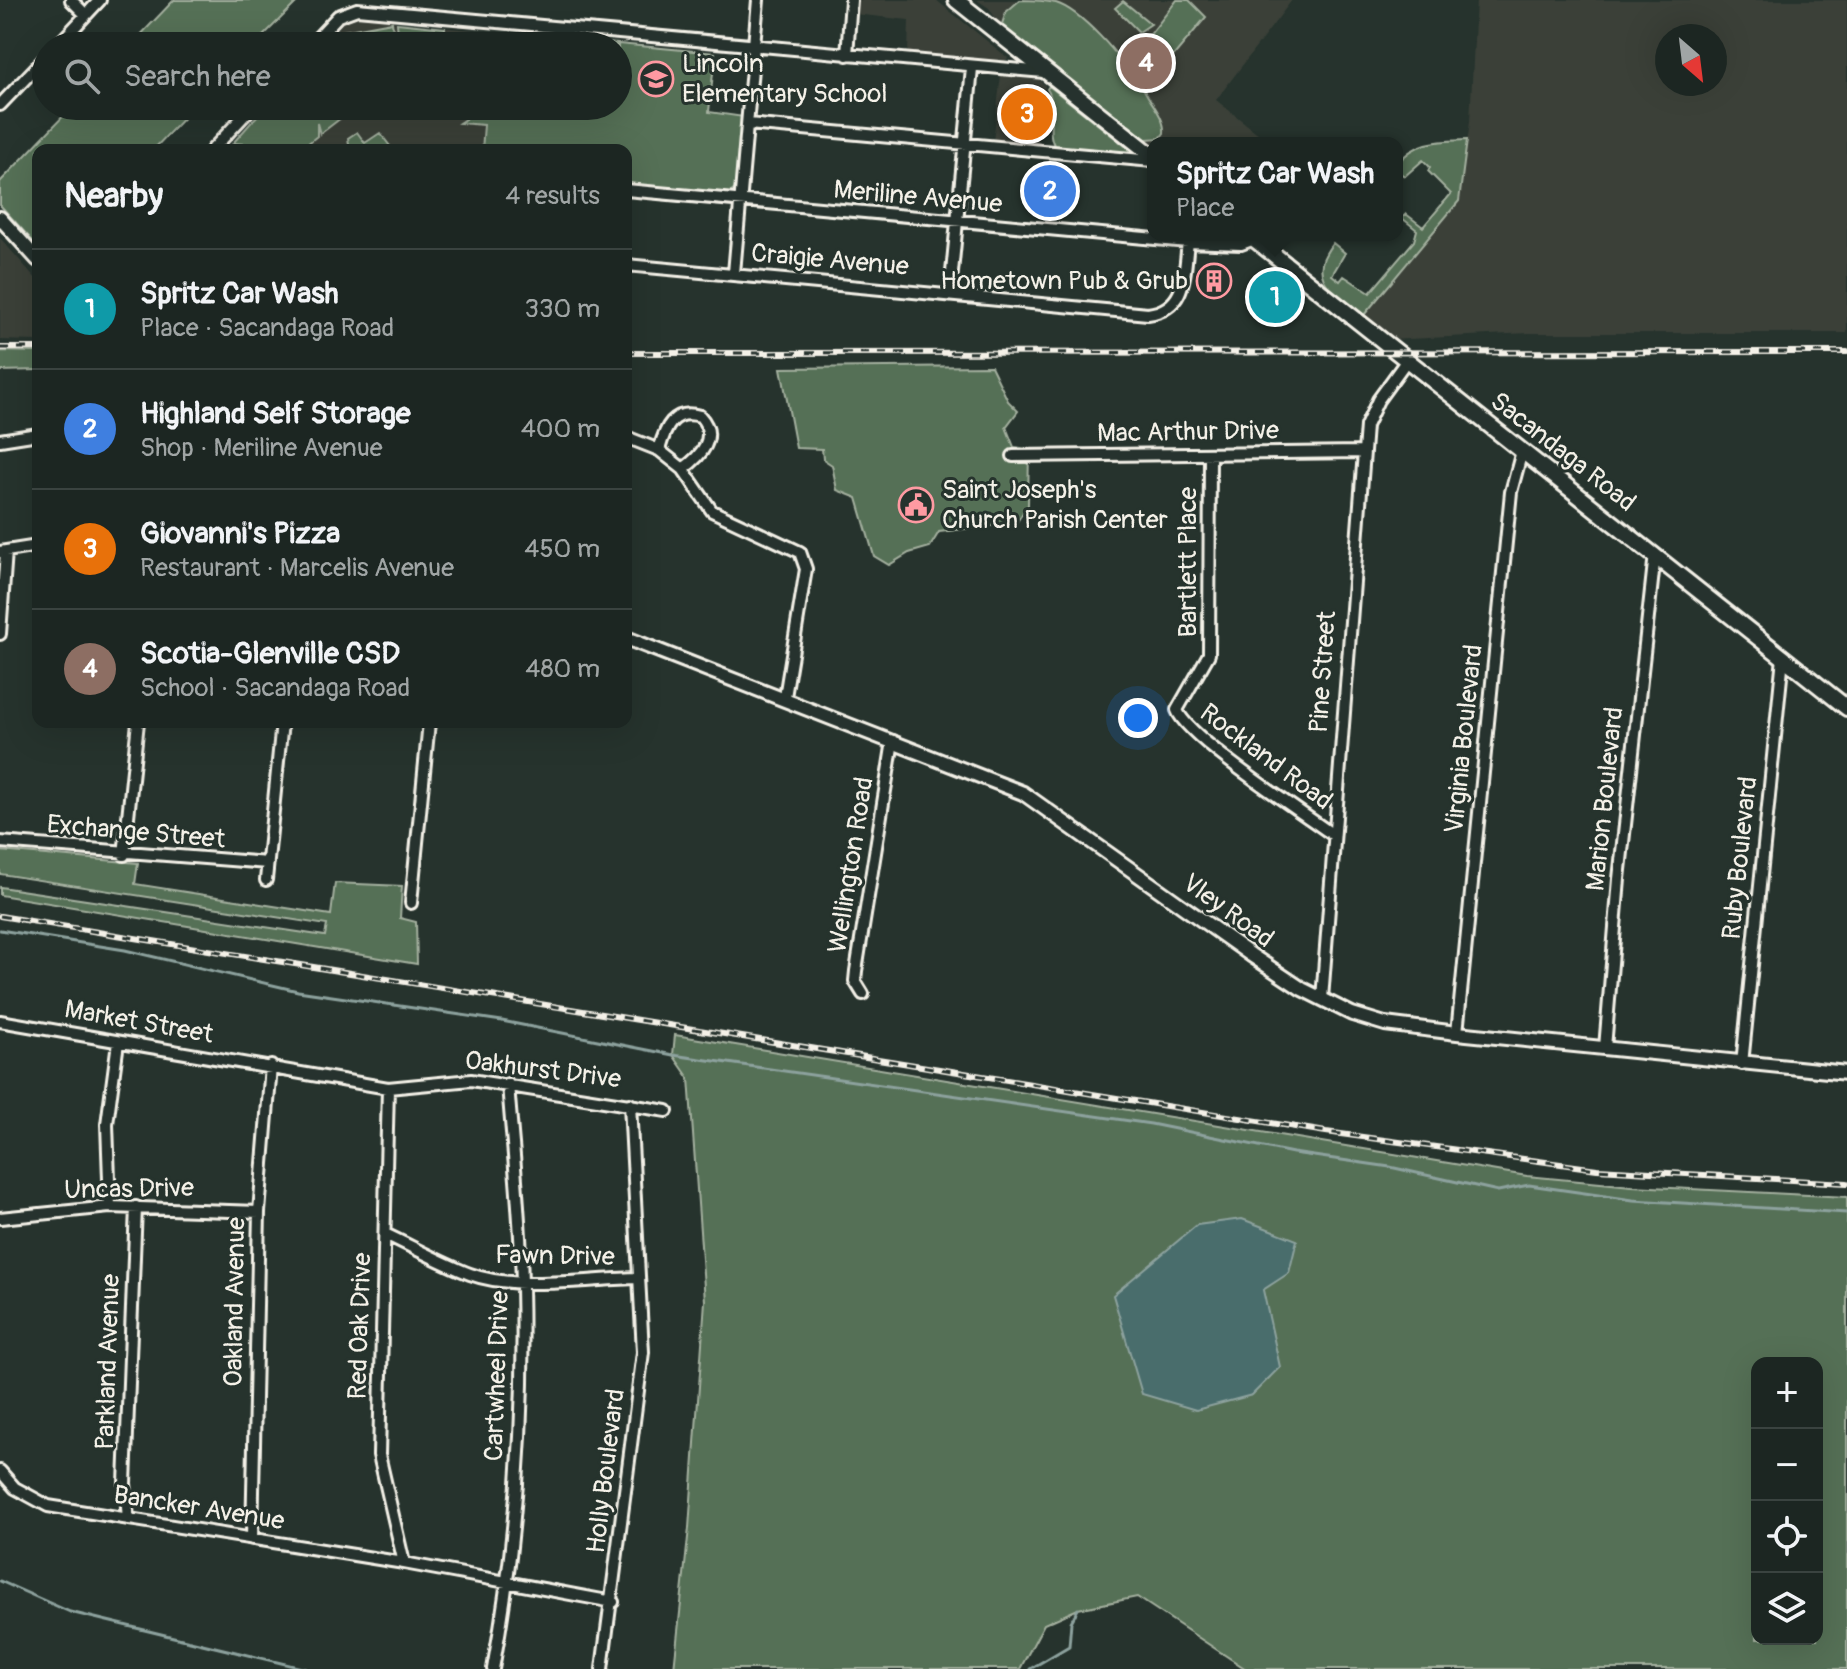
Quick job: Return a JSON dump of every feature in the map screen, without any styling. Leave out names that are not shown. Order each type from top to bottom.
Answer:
[{"type":"main road","points":[[956,0],[1147,153]]},
{"type":"main road","name":"Sacandaga Road","points":[[1257,241],[1847,708]]},
{"type":"street","points":[[71,0],[86,15]]},
{"type":"street","points":[[70,32],[100,0]]},
{"type":"street","points":[[734,273],[758,0]]},
{"type":"street","points":[[847,55],[851,0]]},
{"type":"street","points":[[324,32],[346,11],[382,11],[600,32]]},
{"type":"street","points":[[632,35],[972,68],[1044,72]]},
{"type":"street","points":[[950,293],[972,68]]},
{"type":"street","points":[[0,105],[32,72]]},
{"type":"street","points":[[218,144],[240,120]]},
{"type":"street","points":[[748,124],[963,145],[1147,158]]},
{"type":"street","name":"Meriline Avenue","points":[[632,191],[1147,238]]},
{"type":"street","points":[[0,218],[32,253]]},
{"type":"street","name":"Meriline Avenue","points":[[1176,241],[1241,244],[1246,241]]},
{"type":"street","name":"Craigie Avenue","points":[[632,265],[1148,314],[1172,306],[1182,289],[1188,242]]},
{"type":"street","name":"Pine Street","points":[[1322,999],[1362,452],[1366,426],[1378,400],[1407,360]]},
{"type":"street","points":[[659,450],[665,430],[674,418],[683,414],[700,416],[708,434],[706,447],[683,469]]},
{"type":"street","points":[[0,440],[32,435]]},
{"type":"street","points":[[632,439],[659,450],[683,469],[712,511],[800,552],[806,569],[785,697]]},
{"type":"street","name":"Virginia Boulevard","points":[[1457,1033],[1511,492],[1522,451]]},
{"type":"street","name":"Mac Arthur Drive","points":[[1013,456],[1362,452]]},
{"type":"street","name":"Bartlett Place","points":[[1177,710],[1205,668],[1209,654],[1210,454]]},
{"type":"street","points":[[0,634],[3,552],[32,547]]},
{"type":"street","name":"Marion Boulevard","points":[[1605,1048],[1619,879],[1655,554]]},
{"type":"street","name":"Vley Road","points":[[632,640],[785,697],[1023,793],[1251,955],[1322,999],[1385,1024],[1847,1073]]},
{"type":"street","name":"Ruby Boulevard","points":[[1742,1064],[1783,657]]},
{"type":"street","name":"Rockland Road","points":[[1177,710],[1180,718],[1217,750],[1333,835]]},
{"type":"street","points":[[124,855],[137,728]]},
{"type":"street","points":[[266,880],[281,728]]},
{"type":"street","points":[[411,903],[428,728]]},
{"type":"street","name":"Wellington Road","points":[[863,994],[855,981],[856,971],[893,741]]},
{"type":"street","name":"Exchange Street","points":[[0,842],[124,855],[268,863]]},
{"type":"street","name":"Market Street","points":[[0,1021],[271,1066]]},
{"type":"street","points":[[110,1207],[107,1124],[118,1042]]},
{"type":"street","name":"Oakhurst Drive","points":[[271,1066],[388,1088],[442,1081],[508,1084],[667,1111]]},
{"type":"street","name":"Oakland Avenue","points":[[252,1539],[259,1212],[271,1066]]},
{"type":"street","name":"Cartwheel Drive","points":[[493,1669],[509,1584],[522,1362],[522,1281],[508,1084]]},
{"type":"street","name":"Red Oak Drive","points":[[388,1088],[379,1455],[404,1563]]},
{"type":"street","name":"Holly Boulevard","points":[[602,1669],[643,1352],[630,1104]]},
{"type":"street","name":"Uncas Drive","points":[[0,1218],[110,1207],[259,1212]]},
{"type":"street","name":"Parkland Avenue","points":[[128,1519],[125,1483],[136,1207]]},
{"type":"street","name":"Fawn Drive","points":[[385,1234],[470,1274],[522,1281],[638,1278]]},
{"type":"street","name":"Bancker Avenue","points":[[0,1471],[15,1488],[48,1506],[404,1563],[613,1602]]},
{"type":"shaded area","points":[[856,0],[936,0],[1008,58],[1004,62],[908,54],[909,20],[854,14]]},
{"type":"shaded area","points":[[977,0],[1292,0],[1216,100],[1262,137],[1147,137],[1147,140],[1001,27],[989,8]]},
{"type":"shaded area","points":[[1476,0],[1847,0],[1847,333],[1529,333],[1388,340],[1364,315],[1459,201],[1470,122]]},
{"type":"shaded area","name":"Lincoln Elementary School","points":[[359,15],[391,19],[397,23],[493,32],[335,32],[345,20]]},
{"type":"shaded area","name":"Lincoln Elementary School","points":[[632,45],[696,51],[691,111],[736,188],[729,194],[632,184],[632,144],[233,143],[254,120],[632,120]]},
{"type":"shaded area","points":[[1001,75],[1039,80],[1045,85],[1038,146],[993,142]]},
{"type":"shaded area","points":[[0,238],[32,274],[32,341],[0,340]]},
{"type":"green space","points":[[174,0],[299,0],[267,32],[143,32]]},
{"type":"green space","points":[[1020,0],[1056,3],[1077,15],[1120,60],[1131,80],[1139,80],[1159,113],[1164,133],[1161,137],[1146,139],[1001,27],[1006,12]]},
{"type":"green space","points":[[1177,0],[1189,0],[1206,17],[1171,59],[1149,36]]},
{"type":"green space","points":[[1123,1],[1151,24],[1139,32],[1115,8]]},
{"type":"green space","points":[[392,22],[393,32],[344,32]]},
{"type":"green space","points":[[397,23],[445,28],[443,32],[398,32]]},
{"type":"green space","points":[[632,45],[715,53],[709,112],[744,117],[736,188],[729,194],[632,184],[632,144],[482,144],[484,125],[459,123],[464,120],[632,120]]},
{"type":"green space","points":[[1049,86],[1129,149],[1129,153],[1056,148],[1051,134]]},
{"type":"green space","points":[[60,120],[182,120],[159,144],[36,144]]},
{"type":"green space","points":[[254,120],[338,120],[320,134],[317,123],[317,136],[307,144],[233,143]]},
{"type":"green space","points":[[357,132],[365,143],[380,133],[388,144],[349,144],[348,138]]},
{"type":"green space","points":[[1467,140],[1459,201],[1364,315],[1327,285],[1321,267],[1325,256],[1333,243],[1345,253],[1332,275],[1340,281],[1344,276],[1370,293],[1414,241],[1417,230],[1403,217],[1406,214],[1423,227],[1451,194],[1428,171],[1430,167],[1423,160],[1403,175],[1404,156],[1420,146]]},
{"type":"green space","points":[[32,149],[32,240],[0,205],[0,182]]},
{"type":"green space","points":[[0,351],[32,352],[32,370],[0,371]]},
{"type":"green space","points":[[991,366],[1008,401],[1018,411],[1006,427],[1014,447],[1029,449],[1028,505],[1016,523],[939,532],[930,547],[909,553],[889,565],[874,556],[857,498],[837,490],[832,465],[823,459],[822,449],[796,448],[781,368]]},
{"type":"green space","points":[[0,851],[138,863],[135,884],[331,915],[335,883],[402,886],[400,918],[416,922],[417,964],[0,895],[0,887],[325,936],[327,925],[0,874]]},
{"type":"green space","points":[[675,1035],[1527,1176],[1632,1186],[1847,1197],[1847,1669],[1246,1669],[1137,1597],[1078,1609],[1044,1624],[1020,1669],[674,1669],[689,1528],[705,1301],[689,1078],[673,1055]]},
{"type":"water","points":[[1242,1219],[1297,1240],[1289,1273],[1263,1290],[1280,1367],[1252,1395],[1196,1410],[1142,1394],[1113,1295],[1197,1225]]},
{"type":"waterway","points":[[0,930],[125,950],[298,991],[502,1021],[673,1055],[1151,1124],[1293,1153],[1390,1167],[1498,1191],[1529,1185],[1633,1200],[1847,1213]]},
{"type":"waterway","points":[[0,1581],[70,1612],[306,1669]]},
{"type":"waterway","points":[[1030,1669],[1069,1646],[1071,1622],[1078,1609]]},
{"type":"railway","points":[[0,348],[32,348]]},
{"type":"railway","points":[[632,353],[1847,352]]},
{"type":"railway","points":[[0,916],[1326,1132],[1597,1169],[1847,1183]]},
{"type":"place","name":"Scotia-Glenville CSD","points":[[1146,63]]},
{"type":"place","name":"Lincoln Elementary School","points":[[656,79]]},
{"type":"place","name":"Giovanni's Pizza","points":[[1027,114]]},
{"type":"place","name":"Highland Self Storage","points":[[1050,191]]},
{"type":"place","name":"Hometown Pub & Grub","points":[[1214,281]]},
{"type":"place","name":"Spritz Car Wash","points":[[1275,297]]},
{"type":"place","name":"Saint Joseph's Church Parish Center","points":[[916,505]]}]
